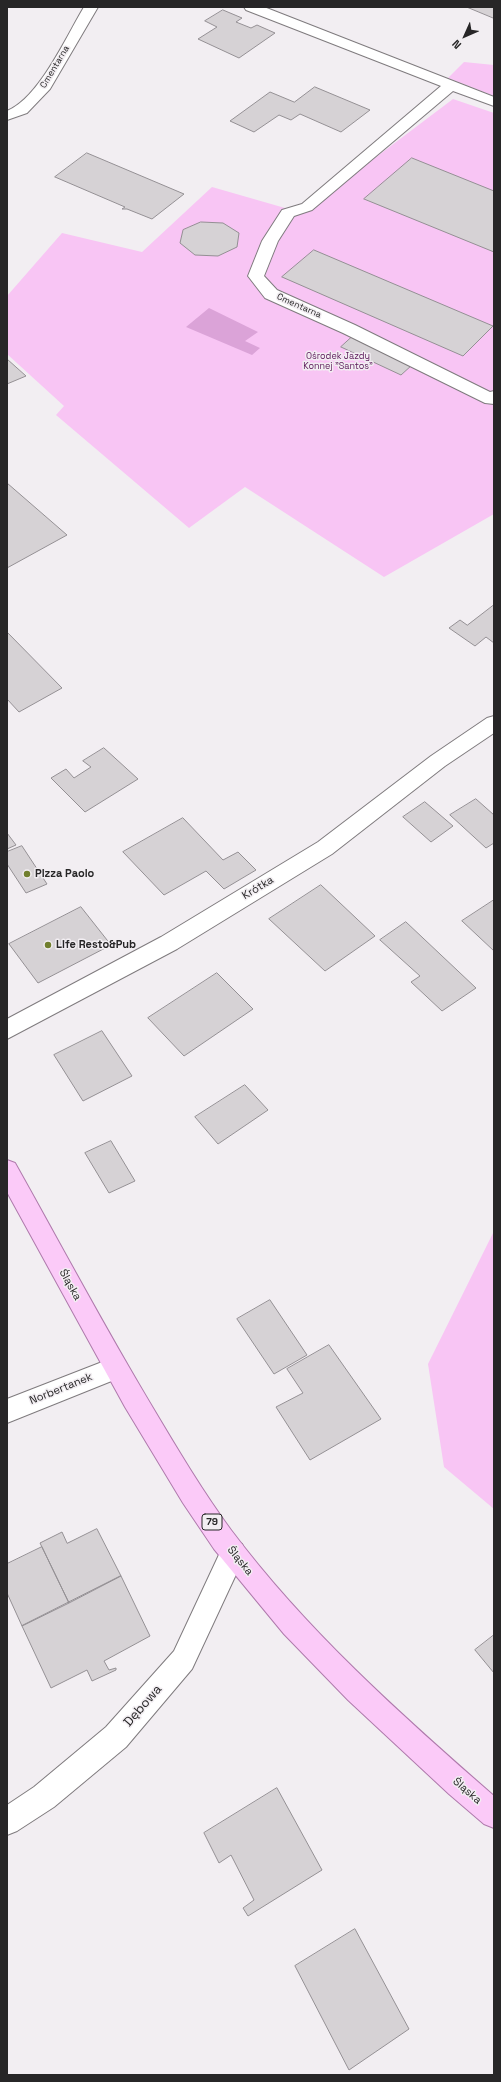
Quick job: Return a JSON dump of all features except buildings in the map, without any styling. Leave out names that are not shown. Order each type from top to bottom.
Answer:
[{"type":"main road","name":"Śląska","points":[[7,1170],[115,1368],[177,1471],[233,1553],[321,1655],[424,1754],[494,1814]]},
{"type":"street","name":"Cmentarna","points":[[7,116],[22,110],[45,86],[91,7]]},
{"type":"street","points":[[251,7],[494,102]]},
{"type":"street","name":"Cmentarna","points":[[451,86],[307,207],[288,213],[270,241],[256,276],[271,294],[349,329],[493,399]]},
{"type":"street","name":"Krótka","points":[[7,1030],[169,943],[325,848],[438,761],[494,723]]},
{"type":"street","name":"Norbertanek","points":[[7,1411],[86,1378],[115,1368]]},
{"type":"street","name":"Dębowa","points":[[7,1821],[44,1797],[116,1737],[182,1660],[233,1553]]},
{"type":"green space","points":[[464,62],[494,65],[494,96],[448,78]]},
{"type":"green space","name":"Ośrodek Jazdy Konnej \"Santos\"","points":[[453,99],[494,113],[494,514],[384,577],[245,487],[189,528],[56,415],[64,406],[7,354],[7,296],[62,233],[142,252],[212,187],[285,208],[306,210]]},
{"type":"green space","points":[[494,1231],[494,1509],[444,1467],[428,1364]]},
{"type":"shaded area","points":[[209,308],[258,332],[245,341],[260,348],[252,355],[186,327]]},
{"type":"place","name":"Pizza Paolo","points":[[27,874]]},
{"type":"place","name":"Life Resto&Pub","points":[[48,945]]}]
